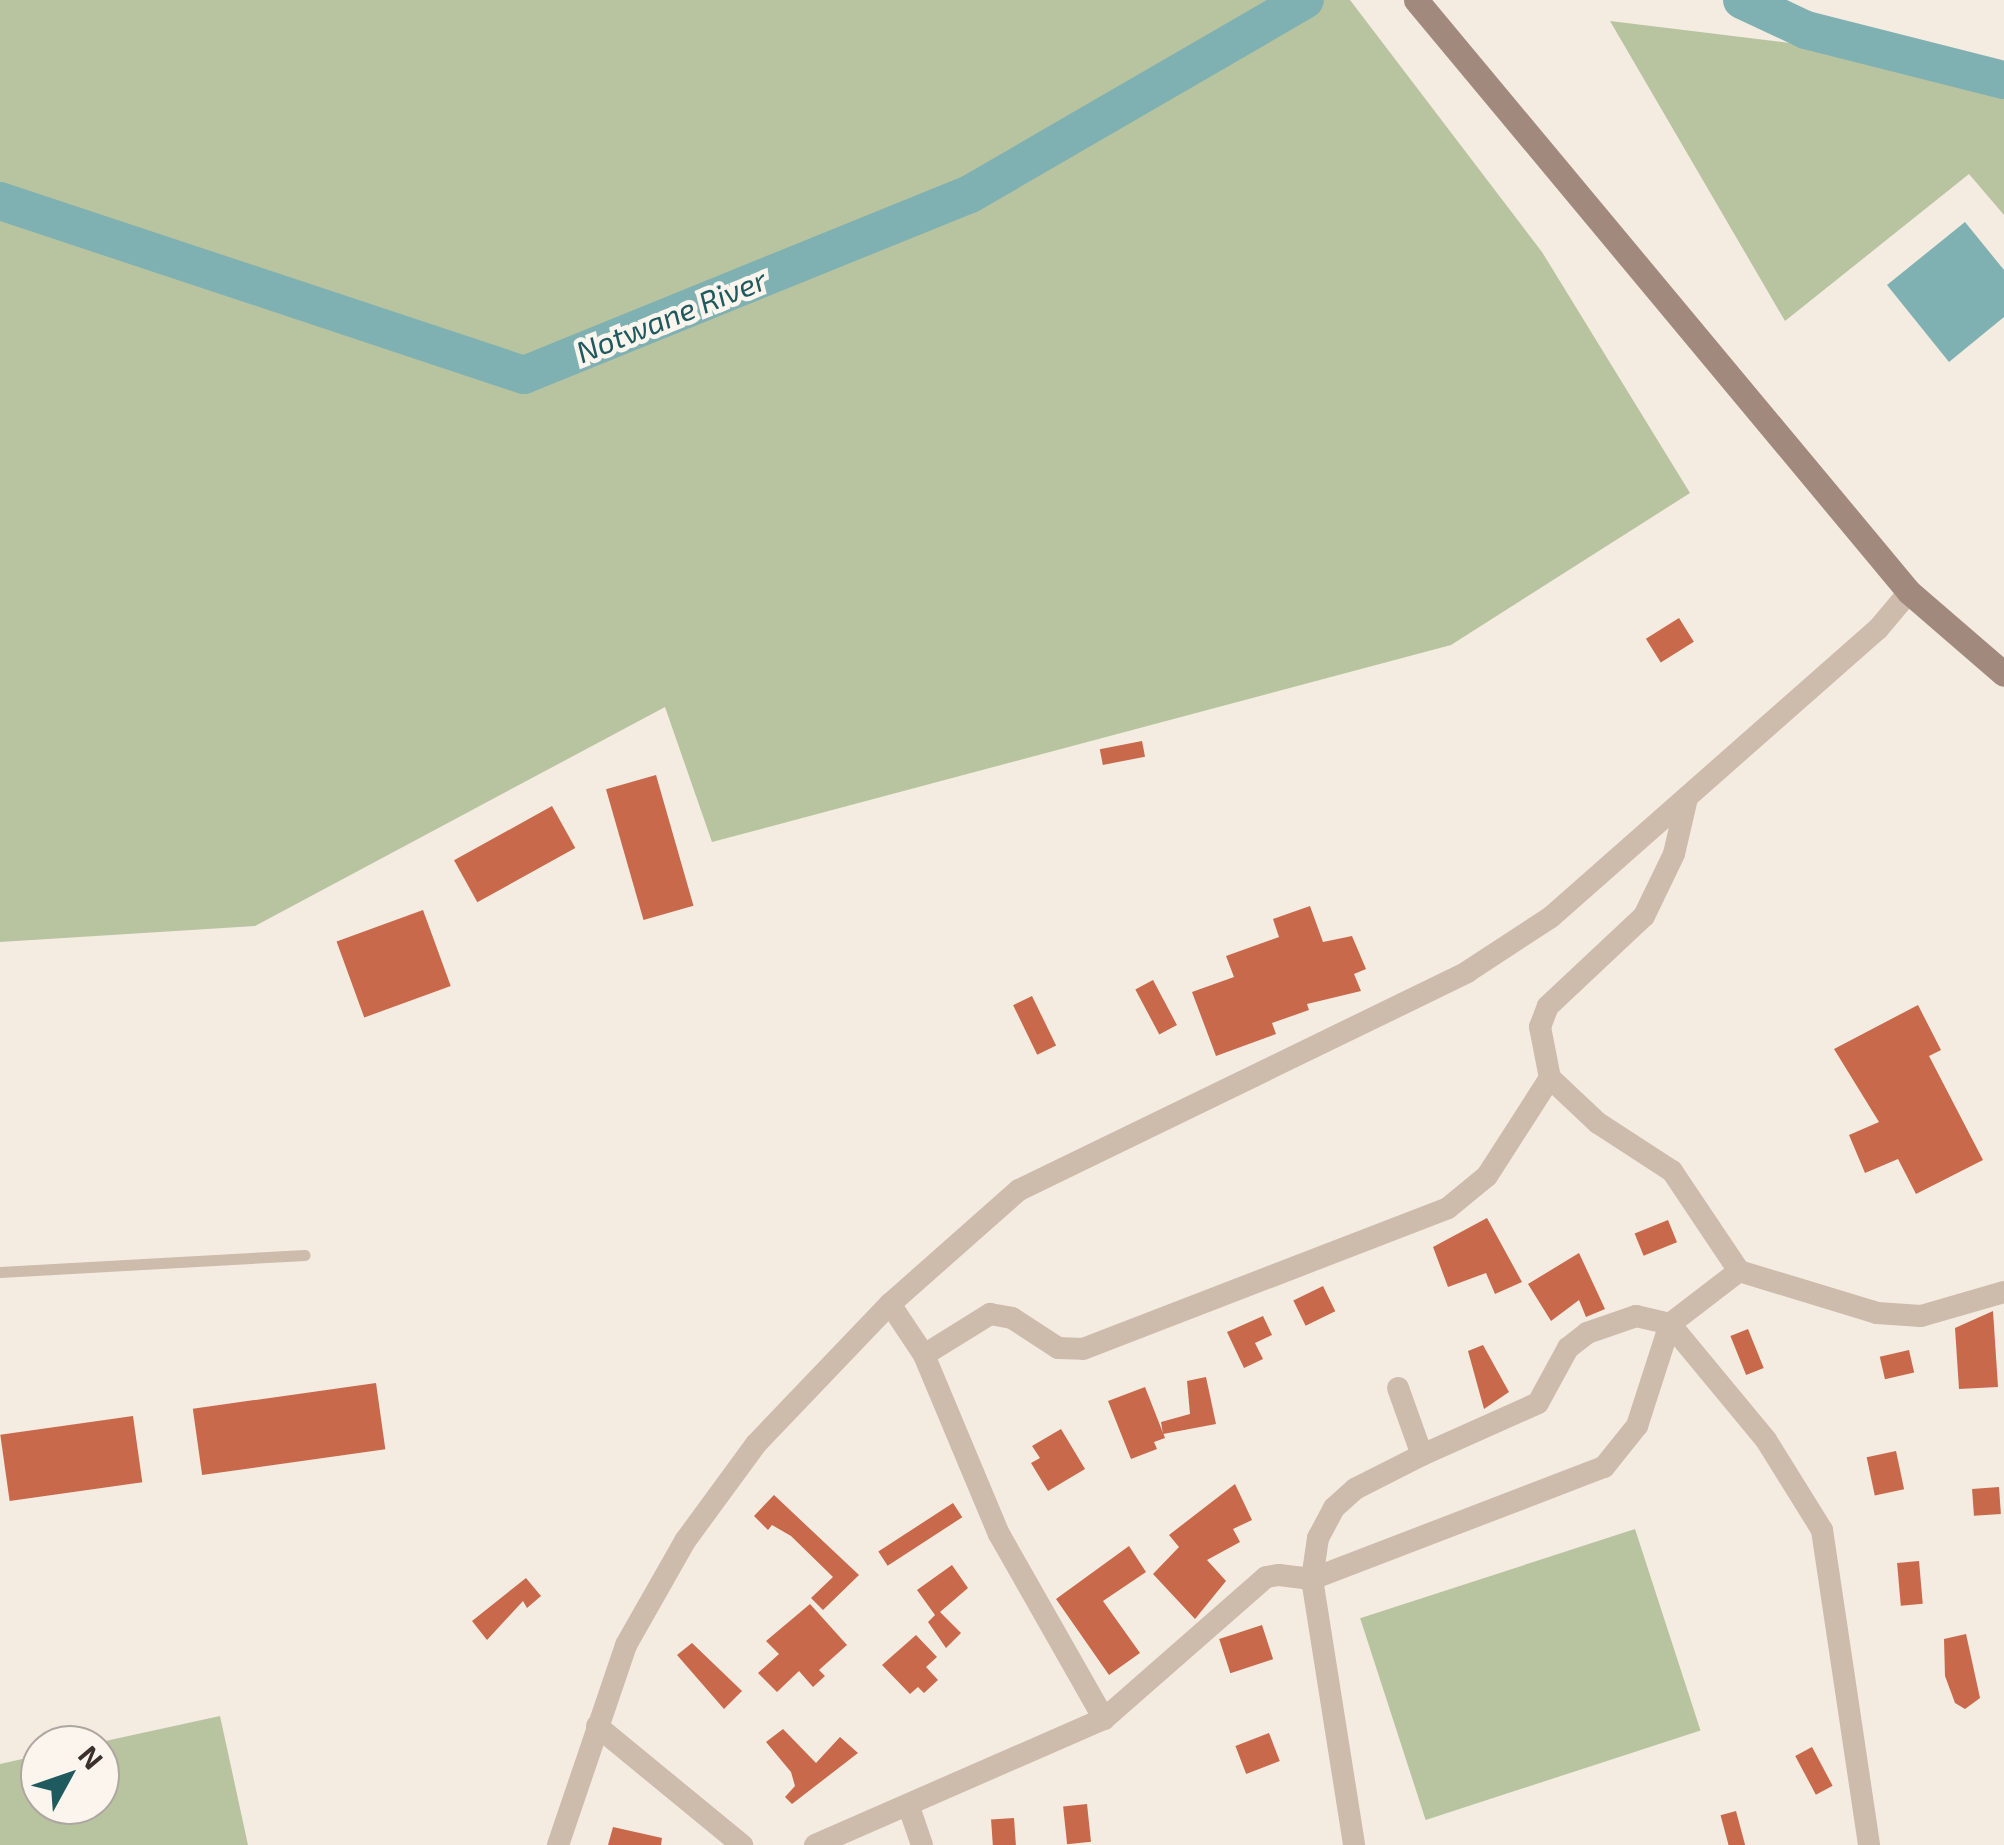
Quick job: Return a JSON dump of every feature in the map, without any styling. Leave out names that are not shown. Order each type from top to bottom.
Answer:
[{"type":"street","points":[[1416,0],[1909,592],[2004,674]]},
{"type":"street","points":[[558,1845],[626,1645],[684,1541],[756,1444],[890,1304],[1019,1190],[1467,972],[1551,917],[1878,629],[1909,592]]},
{"type":"street","points":[[1687,798],[1674,854],[1644,916],[1548,1006],[1540,1027],[1550,1078],[1598,1123],[1672,1171],[1740,1271],[1878,1313],[1921,1316],[2004,1292]]},
{"type":"street","points":[[924,1354],[990,1314],[1012,1318],[1058,1348],[1083,1350],[1448,1208],[1487,1176],[1550,1078]]},
{"type":"street","points":[[815,1845],[1104,1719],[1266,1577],[1312,1578],[1604,1467],[1637,1426],[1670,1324],[1740,1271]]},
{"type":"street","points":[[890,1304],[924,1354],[999,1534],[1104,1719]]},
{"type":"street","points":[[1354,1845],[1312,1578],[1318,1538],[1334,1508],[1422,1455],[1538,1403],[1568,1348],[1587,1333],[1636,1316],[1670,1324],[1766,1440],[1822,1530],[1869,1845]]},
{"type":"street","points":[[1398,1388],[1422,1455]]},
{"type":"street","points":[[596,1726],[742,1845]]},
{"type":"street","points":[[908,1807],[922,1845]]},
{"type":"lane","points":[[0,1272],[305,1254]]},
{"type":"green space","points":[[0,0],[1350,0],[1542,252],[1690,493],[1451,645],[712,842],[665,707],[255,926],[0,942]]},
{"type":"green space","points":[[1610,21],[2004,69],[2004,215],[1969,174],[1785,321]]},
{"type":"green space","points":[[1635,1529],[1701,1731],[1426,1820],[1360,1618]]},
{"type":"green space","points":[[220,1716],[248,1845],[0,1845],[0,1764],[20,1760],[20,1825],[120,1825],[120,1738]]},
{"type":"water","points":[[1965,222],[2004,270],[2004,317],[1949,362],[1887,285]]},
{"type":"building","points":[[1679,618],[1694,642],[1661,662],[1646,639]]},
{"type":"building","points":[[1142,741],[1145,757],[1103,765],[1100,749]]},
{"type":"building","points":[[656,775],[693,906],[644,920],[606,789]]},
{"type":"building","points":[[552,806],[575,848],[477,902],[454,860]]},
{"type":"building","points":[[1310,906],[1323,942],[1352,936],[1366,969],[1354,974],[1361,991],[1307,1004],[1309,1010],[1272,1023],[1276,1034],[1216,1056],[1192,992],[1234,977],[1226,956],[1279,937],[1273,919]]},
{"type":"building","points":[[423,910],[451,986],[364,1018],[337,941]]},
{"type":"building","points":[[1153,980],[1177,1025],[1159,1034],[1135,989]]},
{"type":"building","points":[[1032,996],[1056,1045],[1037,1055],[1013,1005]]},
{"type":"building","points":[[1918,1005],[1941,1050],[1929,1056],[1983,1160],[1916,1194],[1898,1159],[1865,1173],[1849,1135],[1879,1122],[1834,1049]]},
{"type":"building","points":[[1487,1218],[1522,1282],[1495,1294],[1486,1273],[1448,1287],[1433,1247]]},
{"type":"building","points":[[1668,1220],[1677,1242],[1644,1256],[1635,1233]]},
{"type":"building","points":[[1579,1253],[1605,1309],[1586,1317],[1579,1300],[1551,1321],[1528,1284]]},
{"type":"building","points":[[1323,1286],[1335,1311],[1306,1326],[1293,1300]]},
{"type":"building","points":[[1993,1311],[1998,1387],[1959,1389],[1955,1328]]},
{"type":"building","points":[[1263,1316],[1272,1335],[1255,1343],[1263,1359],[1244,1368],[1227,1332]]},
{"type":"building","points":[[1748,1329],[1764,1368],[1746,1375],[1730,1336]]},
{"type":"building","points":[[1483,1345],[1509,1392],[1484,1409],[1468,1351]]},
{"type":"building","points":[[1909,1350],[1914,1372],[1885,1379],[1880,1357]]},
{"type":"building","points":[[1206,1377],[1216,1424],[1163,1434],[1161,1422],[1190,1414],[1187,1381]]},
{"type":"building","points":[[376,1383],[385,1449],[202,1475],[193,1409]]},
{"type":"building","points":[[1145,1387],[1165,1438],[1154,1442],[1157,1449],[1131,1459],[1108,1401]]},
{"type":"building","points":[[133,1416],[142,1482],[10,1501],[0,1435]]},
{"type":"building","points":[[1061,1429],[1085,1469],[1048,1491],[1031,1463],[1040,1458],[1032,1446]]},
{"type":"building","points":[[1896,1451],[1904,1489],[1875,1495],[1867,1457]]},
{"type":"building","points":[[1235,1484],[1252,1520],[1233,1529],[1240,1542],[1207,1560],[1226,1581],[1195,1619],[1153,1574],[1179,1547],[1169,1535]]},
{"type":"building","points":[[1999,1487],[2001,1514],[1974,1516],[1972,1489]]},
{"type":"building","points":[[774,1495],[859,1575],[823,1610],[811,1598],[833,1577],[791,1536],[772,1525],[768,1530],[754,1516]]},
{"type":"building","points":[[953,1503],[962,1517],[888,1566],[878,1551]]},
{"type":"building","points":[[1129,1546],[1146,1572],[1103,1601],[1140,1653],[1109,1675],[1056,1599]]},
{"type":"building","points":[[1919,1561],[1923,1604],[1901,1606],[1897,1563]]},
{"type":"building","points":[[952,1565],[968,1588],[940,1612],[961,1633],[946,1648],[928,1622],[935,1615],[917,1590]]},
{"type":"building","points":[[526,1578],[541,1596],[527,1608],[523,1601],[487,1640],[472,1621]]},
{"type":"building","points":[[810,1604],[847,1645],[819,1670],[825,1676],[813,1687],[799,1671],[777,1692],[758,1673],[779,1654],[766,1641]]},
{"type":"building","points":[[1262,1625],[1273,1659],[1230,1673],[1219,1639]]},
{"type":"building","points":[[1966,1634],[1980,1698],[1965,1709],[1955,1703],[1945,1676],[1944,1639]]},
{"type":"building","points":[[916,1635],[937,1657],[926,1667],[938,1680],[924,1693],[918,1687],[910,1694],[882,1665]]},
{"type":"building","points":[[692,1643],[742,1691],[724,1709],[677,1655]]},
{"type":"building","points":[[783,1729],[816,1763],[840,1737],[858,1753],[792,1804],[785,1797],[795,1786],[791,1772],[766,1742]]},
{"type":"building","points":[[1269,1733],[1280,1761],[1246,1774],[1235,1746]]},
{"type":"building","points":[[1812,1747],[1833,1786],[1816,1795],[1795,1756]]},
{"type":"building","points":[[1087,1804],[1091,1842],[1067,1844],[1063,1807]]},
{"type":"building","points":[[1736,1811],[1745,1845],[1729,1845],[1721,1815]]},
{"type":"building","points":[[1014,1818],[1016,1845],[993,1845],[991,1820]]},
{"type":"building","points":[[613,1827],[662,1838],[661,1845],[608,1845]]},
{"type":"waterway","name":"Notwane River","points":[[0,201],[524,375],[970,194],[1305,0]]},
{"type":"waterway","name":"Notwane River","points":[[1742,0],[1806,30],[2004,80]]}]
